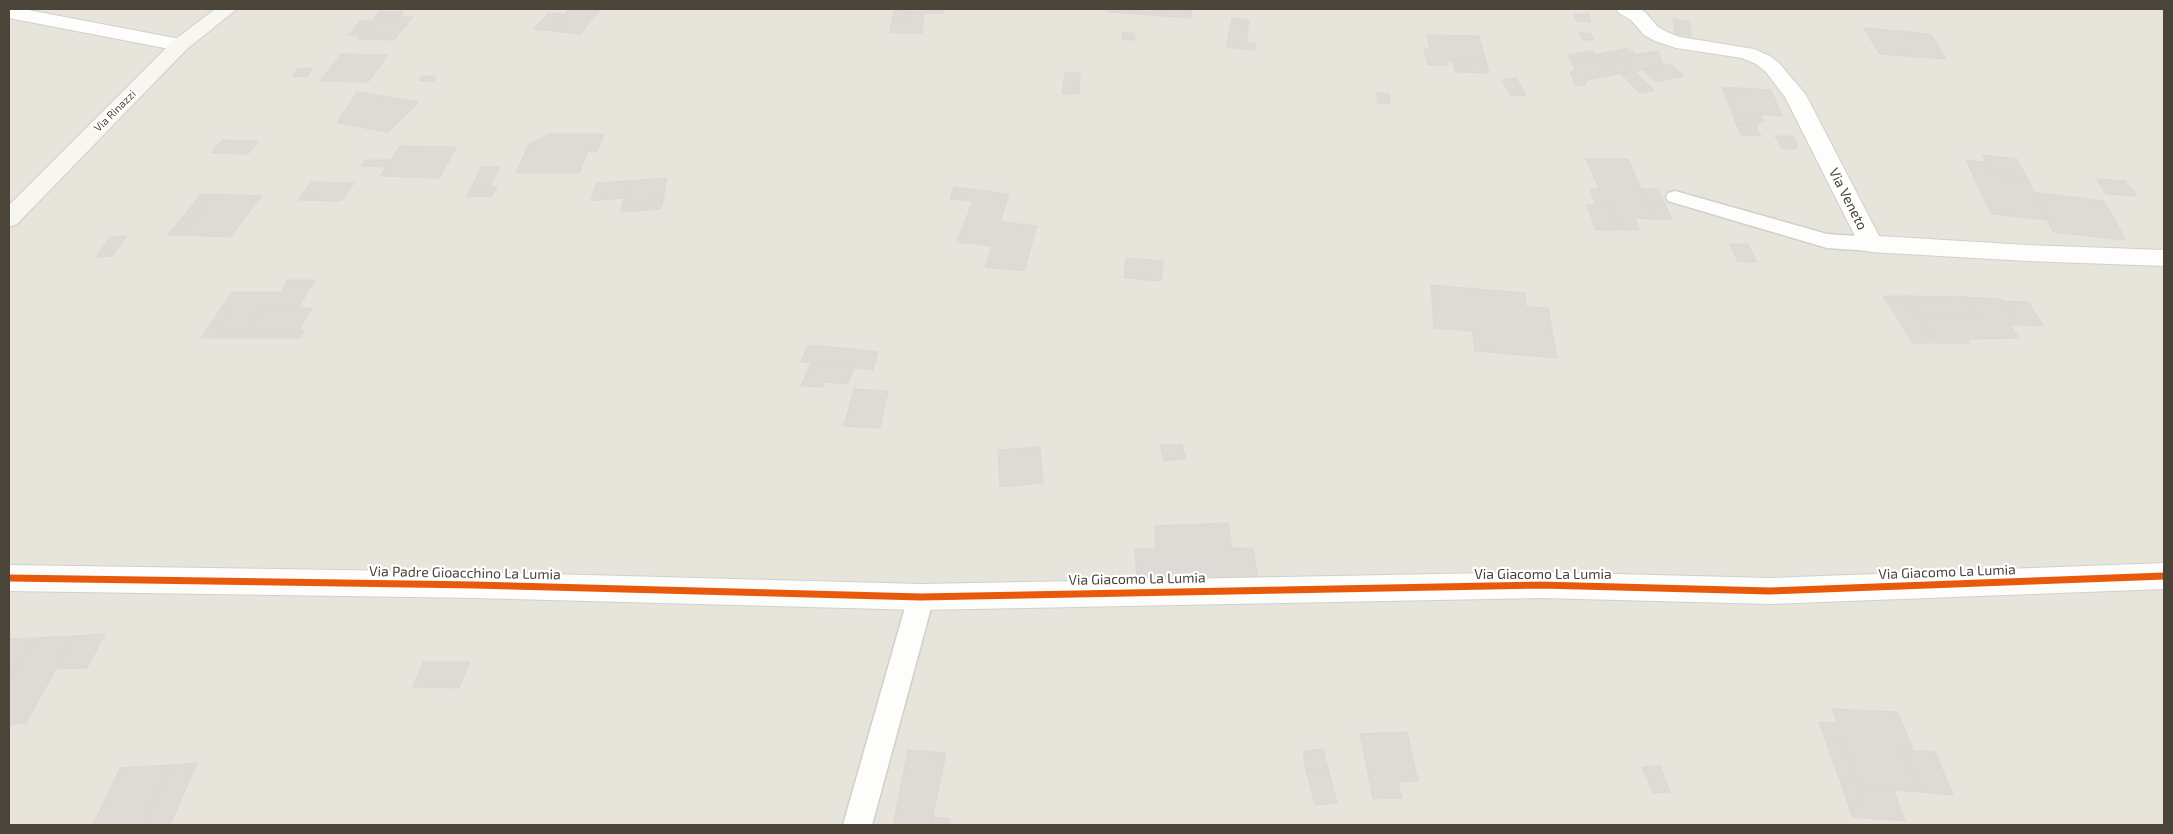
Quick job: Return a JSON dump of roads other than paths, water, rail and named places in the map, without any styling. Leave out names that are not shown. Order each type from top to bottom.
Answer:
[{"type":"street","name":"Via Rinazzi","points":[[9,220],[180,45],[227,9]]},
{"type":"street","name":"Via Veneto","points":[[1626,9],[1638,16],[1651,31],[1662,37],[1676,42],[1747,53],[1763,60],[1773,68],[1795,95],[1871,244],[1979,248],[2027,253],[2164,258]]},
{"type":"street","points":[[9,12],[180,45]]},
{"type":"street","name":"Via Giacomo La Lumia","points":[[921,597],[1541,585],[1770,590],[2164,576]]},
{"type":"street","name":"Via Padre Gioacchino La Lumia","points":[[9,578],[475,585],[921,597]]},
{"type":"lane","points":[[1676,197],[1827,240],[1849,244],[1871,244]]},
{"type":"lane","points":[[857,825],[921,597]]}]
